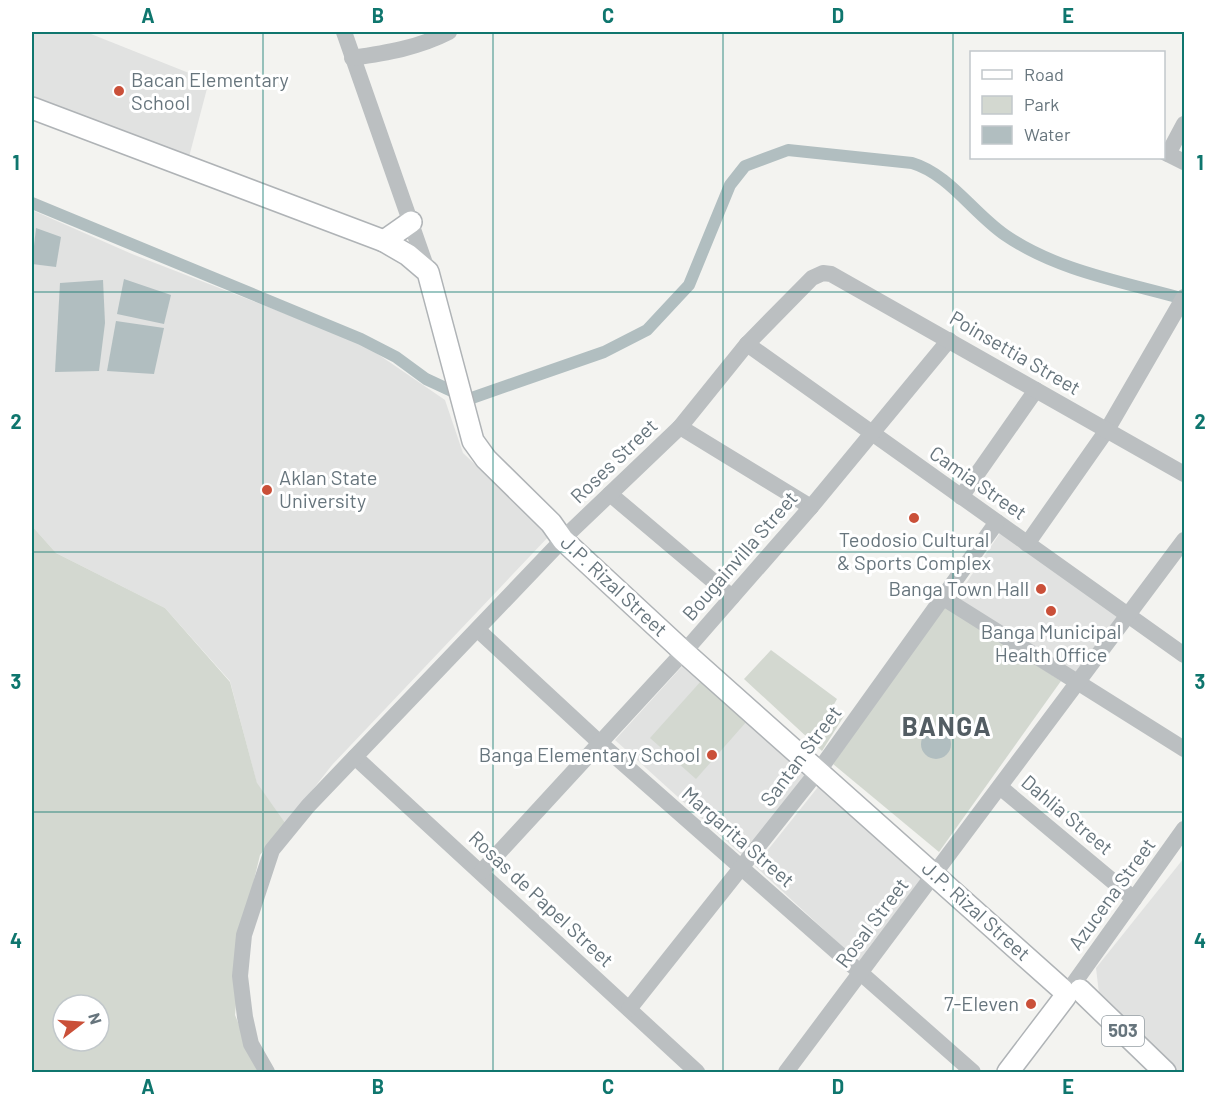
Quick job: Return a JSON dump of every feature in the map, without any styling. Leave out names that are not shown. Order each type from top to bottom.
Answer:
[{"type":"main road","points":[[32,108],[384,241],[408,255],[428,272]]},
{"type":"main road","points":[[384,241],[411,222]]},
{"type":"main road","name":"J.P. Rizal Street","points":[[428,272],[473,441],[486,459],[561,532],[1071,990]]},
{"type":"main road","points":[[1008,1072],[1071,990]]},
{"type":"main road","name":"503","points":[[1071,990],[1150,1072]]},
{"type":"main road","name":"503","points":[[1071,990],[1165,1072]]},
{"type":"street","points":[[344,32],[428,272]]},
{"type":"street","points":[[352,58],[396,51],[424,43],[449,32]]},
{"type":"street","points":[[1185,124],[1166,153],[1185,162]]},
{"type":"street","name":"Poinsettia Street","points":[[823,273],[831,274],[1185,474]]},
{"type":"street","name":"Roses Street","points":[[267,1072],[251,1044],[240,976],[244,935],[272,850],[308,806],[478,630],[561,532],[610,494],[680,427],[747,344],[812,278],[823,273]]},
{"type":"street","points":[[1027,544],[1107,430],[1182,303]]},
{"type":"street","name":"Bougainvilla Street","points":[[482,872],[732,597],[811,507],[949,340]]},
{"type":"street","name":"Camia Street","points":[[747,344],[1185,655]]},
{"type":"street","points":[[961,497],[1036,390]]},
{"type":"street","points":[[680,427],[811,507]]},
{"type":"street","points":[[610,494],[732,597]]},
{"type":"street","name":"Santan Street","points":[[629,1009],[822,766],[997,522]]},
{"type":"street","name":"Rosal Street","points":[[786,1072],[1185,540]]},
{"type":"street","points":[[942,597],[1185,748]]},
{"type":"street","name":"Margarita Street","points":[[478,630],[600,743],[974,1072]]},
{"type":"street","name":"Rosas de Papel Street","points":[[355,757],[697,1072]]},
{"type":"street","name":"Dahlia Street","points":[[1000,787],[1134,899]]},
{"type":"street","name":"Azucena Street","points":[[1071,990],[1185,830]]},
{"type":"shaded area","name":"Bacan Elementary School","points":[[32,32],[86,32],[209,81],[189,157],[32,100]]},
{"type":"shaded area","name":"Aklan State University","points":[[32,210],[132,254],[363,344],[445,400],[463,453],[550,535],[332,765],[286,824],[257,784],[230,681],[165,608],[56,553],[32,526]]},
{"type":"shaded area","points":[[1000,533],[1118,616],[1075,674],[956,598]]},
{"type":"shaded area","name":"Banga Elementary School","points":[[686,662],[810,769],[743,856],[615,740]]},
{"type":"shaded area","points":[[822,782],[929,874],[860,963],[755,866]]},
{"type":"shaded area","points":[[1184,858],[1184,1072],[1176,1072],[1100,1002],[1096,968]]},
{"type":"green space","points":[[32,526],[56,553],[165,608],[230,682],[257,783],[286,824],[260,855],[243,926],[235,1015],[258,1072],[32,1072]]},
{"type":"green space","points":[[944,605],[1061,681],[939,852],[833,764]]},
{"type":"green space","points":[[771,650],[837,699],[833,706],[844,716],[822,751],[744,679]]},
{"type":"green space","points":[[702,680],[747,721],[696,779],[650,738]]},
{"type":"water","points":[[36,228],[61,237],[56,267],[32,264]]},
{"type":"water","points":[[124,279],[171,295],[164,324],[117,314]]},
{"type":"water","points":[[103,280],[105,323],[99,371],[55,372],[60,283]]},
{"type":"water","points":[[116,321],[164,328],[154,374],[107,371]]},
{"type":"water","points":[[936,729],[947,733],[951,744],[947,755],[936,759],[925,755],[921,744],[925,733]]},
{"type":"waterway","points":[[32,203],[361,339],[396,357],[426,379],[469,399],[604,352],[647,330],[689,285],[730,185],[745,166],[788,150],[912,163],[938,176],[1005,235],[1046,258],[1092,274],[1184,299]]},
{"type":"place","name":"Bacan Elementary School","points":[[119,91]]},
{"type":"place","name":"Aklan State University","points":[[267,490]]},
{"type":"place","name":"Teodosio Cultural & Sports Complex","points":[[914,518]]},
{"type":"place","name":"Banga Town Hall","points":[[1041,589]]},
{"type":"place","name":"Banga Municipal Health Office","points":[[1051,611]]},
{"type":"place","name":"Banga Elementary School","points":[[712,755]]},
{"type":"place","name":"7-Eleven","points":[[1031,1004]]},
{"type":"district","name":"BANGA","points":[[947,727]]}]
